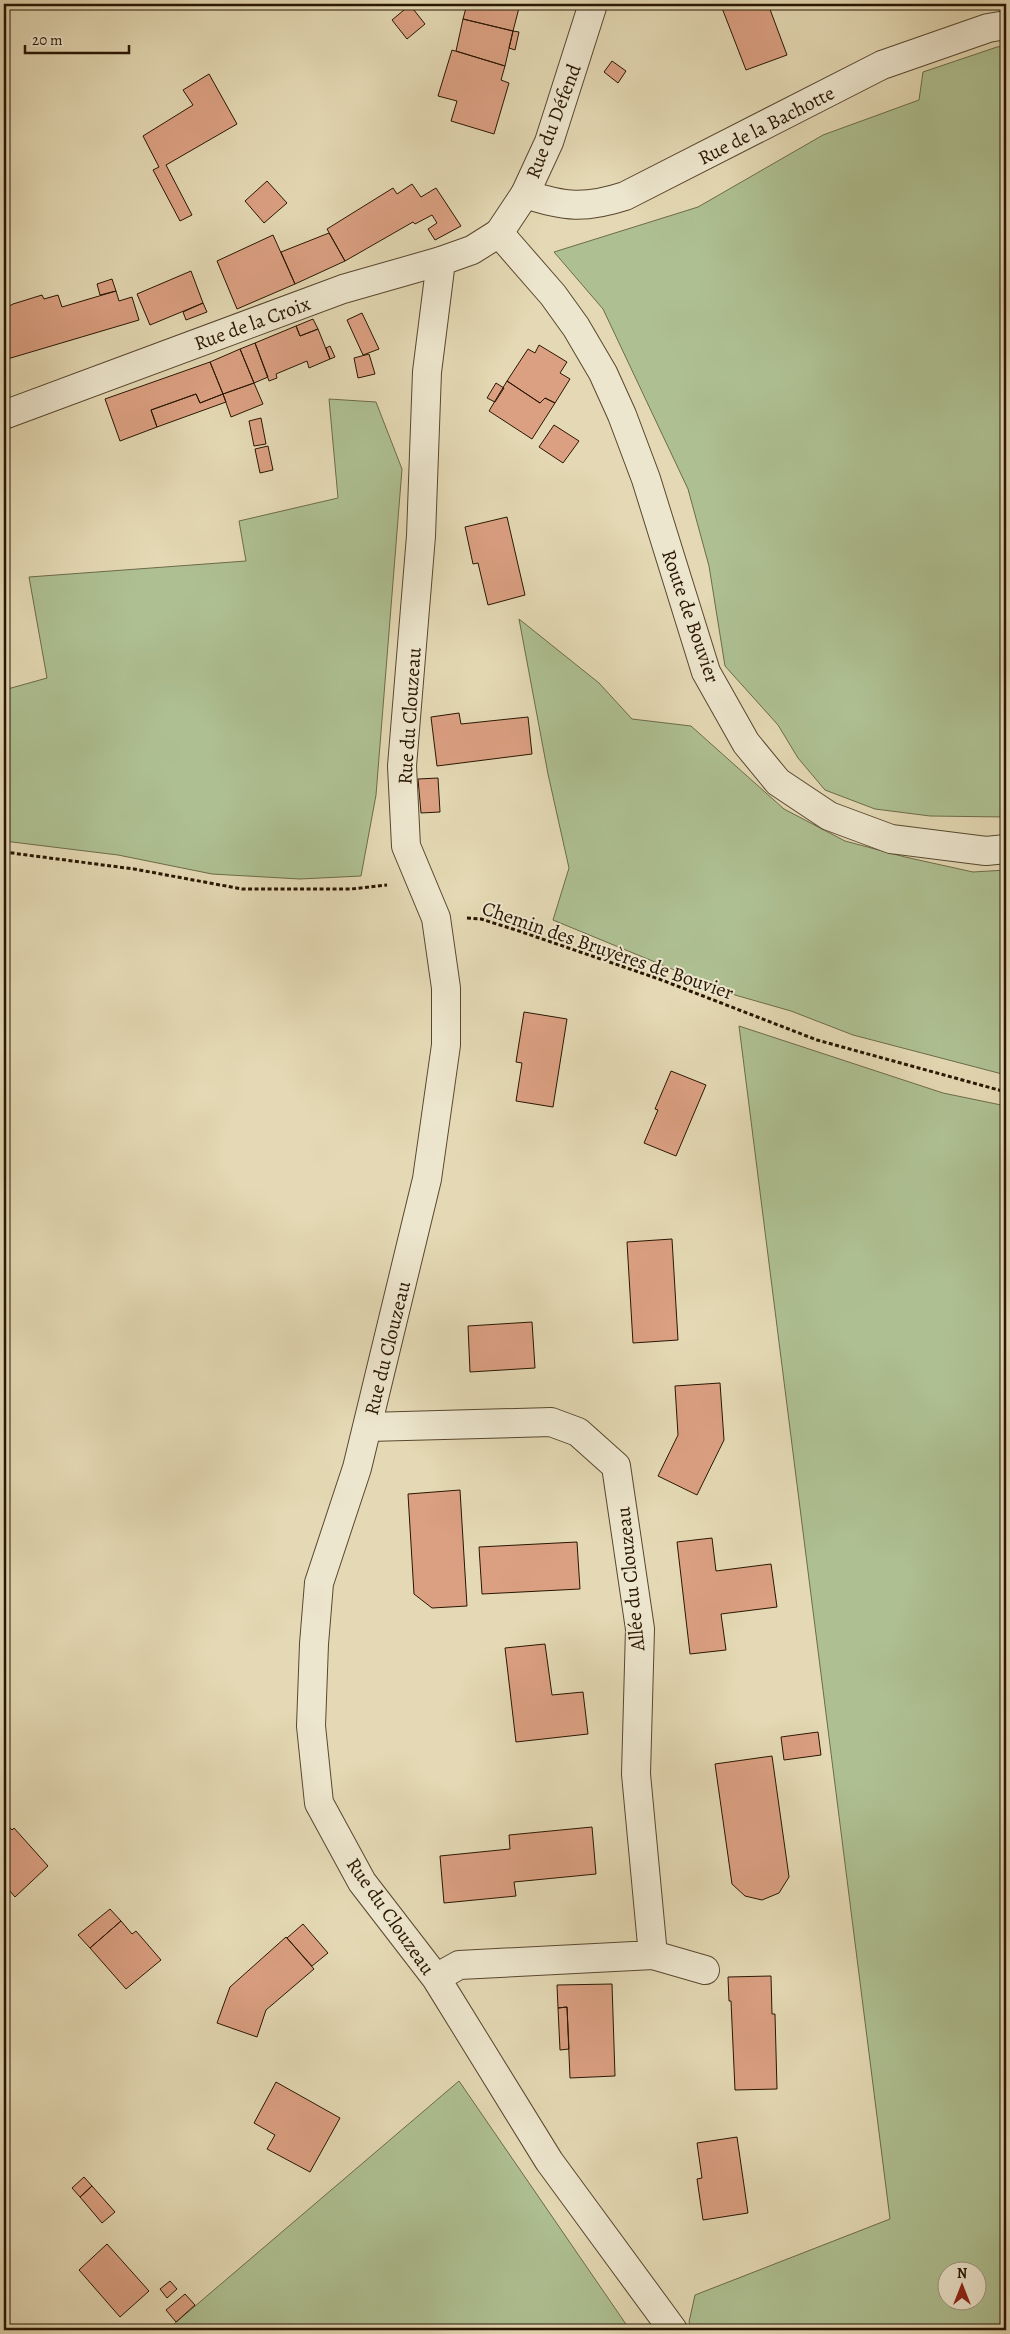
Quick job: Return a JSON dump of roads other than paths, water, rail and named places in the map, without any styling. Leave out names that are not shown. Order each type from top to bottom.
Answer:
[{"type":"street","name":"Rue du Défend","points":[[499,232],[525,194],[548,142],[593,4]]},
{"type":"street","name":"Rue de la Bachotte","points":[[525,194],[573,206],[600,204],[625,196],[882,65],[988,28],[1006,25]]},
{"type":"street","name":"Rue de la Croix","points":[[4,415],[344,288],[441,261],[472,250],[499,232]]},
{"type":"street","name":"Route de Bouvier","points":[[499,232],[559,303],[576,327],[603,373],[622,415],[646,479],[706,672],[746,743],[778,782],[829,816],[891,839],[986,851],[1006,849]]},
{"type":"street","name":"Rue du Clouzeau","points":[[441,261],[427,372],[420,545],[402,766],[406,846],[436,918],[446,988],[446,1045],[427,1179],[368,1428],[357,1468],[319,1583],[314,1644],[311,1726],[319,1803],[362,1882],[436,1978],[548,2161],[672,2330]]},
{"type":"street","name":"Allée du Clouzeau","points":[[368,1428],[551,1422],[578,1432],[616,1466],[640,1629],[636,1774],[653,1955]]},
{"type":"street","points":[[436,1978],[459,1965],[653,1955],[705,1970]]}]
